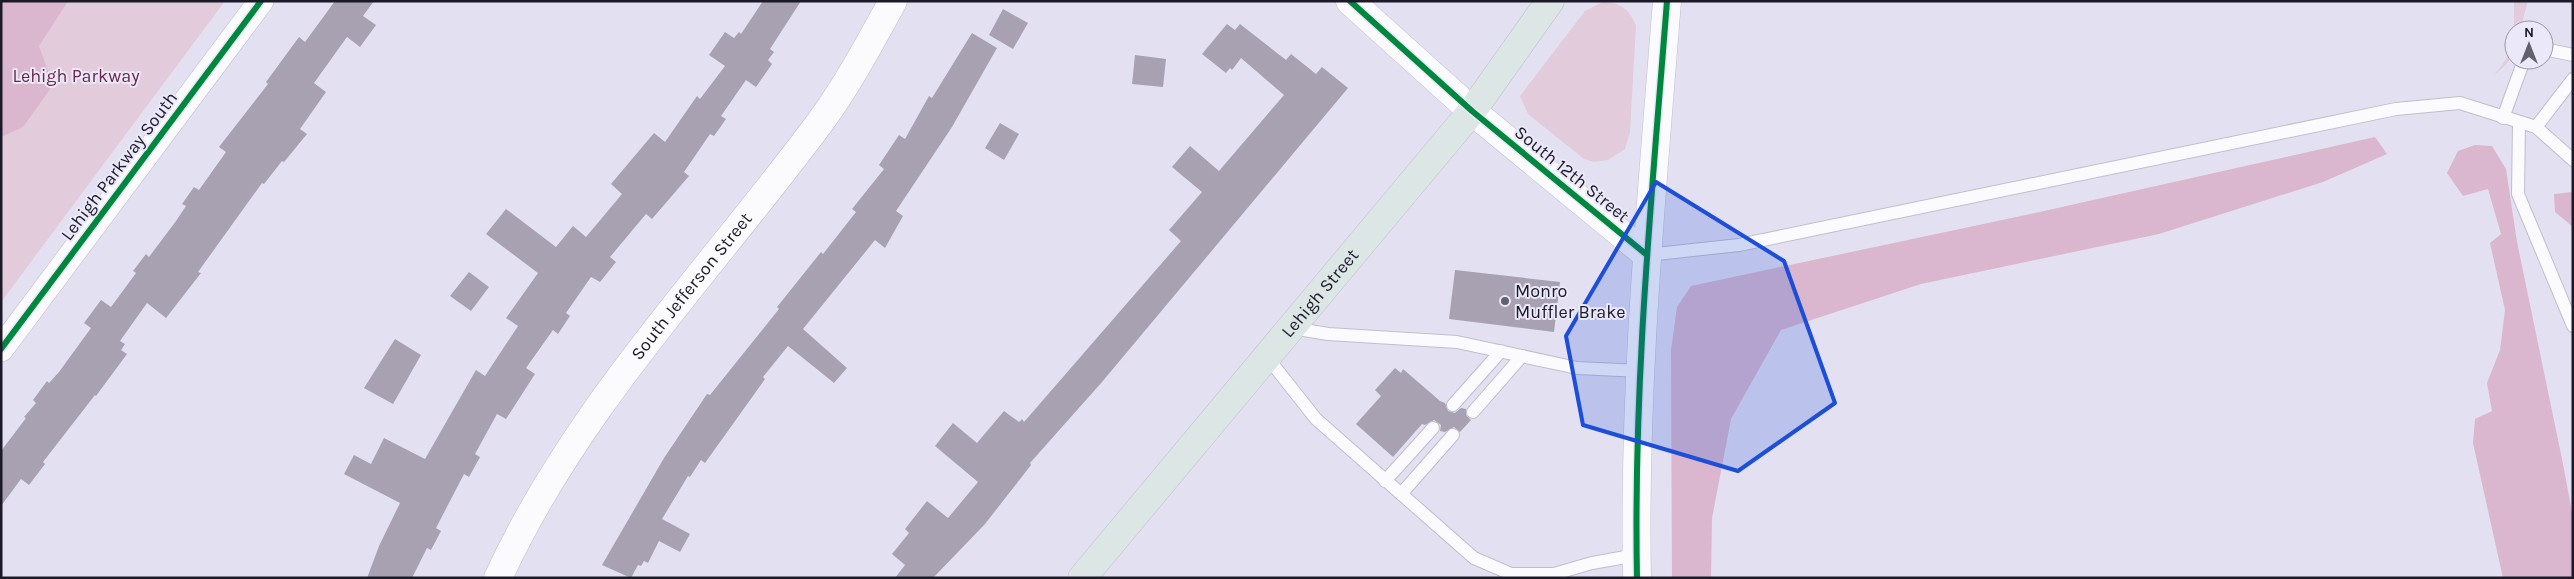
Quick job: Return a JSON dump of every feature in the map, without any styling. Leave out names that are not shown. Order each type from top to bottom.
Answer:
[{"type":"main road","name":"Lehigh Street","points":[[1082,578],[1472,111],[1550,1]]},
{"type":"street","name":"Lehigh Parkway South","points":[[1,350],[261,1]]},
{"type":"street","name":"South Jefferson Street","points":[[498,578],[543,493],[589,419],[640,348],[822,120],[894,1]]},
{"type":"street","name":"South 12th Street","points":[[1350,1],[1472,111],[1647,255]]},
{"type":"street","points":[[1637,567],[1641,371],[1647,255],[1667,1]]},
{"type":"lane","points":[[2554,51],[2573,55]]},
{"type":"lane","points":[[2502,118],[2520,70]]},
{"type":"lane","points":[[2536,127],[2573,79]]},
{"type":"lane","points":[[1647,255],[1739,245],[2396,109],[2460,103],[2502,118],[2536,127],[2573,160]]},
{"type":"lane","points":[[2519,123],[2518,194],[2573,326]]},
{"type":"lane","points":[[1291,328],[1328,334],[1457,342],[1577,368],[1641,371]]},
{"type":"lane","points":[[1453,405],[1500,351]]},
{"type":"lane","points":[[1473,412],[1522,356]]},
{"type":"lane","points":[[1267,357],[1316,420],[1474,558],[1511,574],[1554,574],[1592,563],[1637,567]]},
{"type":"lane","points":[[1385,481],[1433,428]]},
{"type":"lane","points":[[1401,494],[1453,435]]},
{"type":"highlighted area","points":[[1656,182],[1784,261],[1835,403],[1738,471],[1583,425],[1566,336]]},
{"type":"green space","name":"Lehigh Parkway","points":[[1,1],[225,1],[1,302]]},
{"type":"green space","points":[[1605,1],[1625,9],[1636,26],[1630,132],[1625,149],[1608,160],[1594,162],[1584,159],[1528,114],[1520,96],[1585,11]]},
{"type":"green space","points":[[2514,1],[2528,1],[2523,20],[2514,20]]},
{"type":"green space","points":[[2504,62],[2504,66],[2494,75],[2501,66]]},
{"type":"shaded area","points":[[1,1],[68,1],[39,46],[53,85],[23,127],[1,137]]},
{"type":"shaded area","points":[[2375,137],[2387,154],[2323,182],[2159,234],[1921,284],[1781,330],[1731,419],[1712,518],[1711,578],[1672,578],[1671,350],[1677,307],[1691,286],[2035,213]]},
{"type":"shaded area","points":[[2475,145],[2492,146],[2506,169],[2517,242],[2573,517],[2573,578],[2503,578],[2473,443],[2475,419],[2492,411],[2487,383],[2500,350],[2505,310],[2490,243],[2501,234],[2488,189],[2463,196],[2447,173],[2458,151]]},
{"type":"shaded area","points":[[2573,192],[2573,227],[2555,212],[2554,194]]},
{"type":"building","points":[[335,1],[374,1],[363,16],[376,25],[360,47],[347,37],[314,83],[326,92],[300,129],[307,134],[264,184],[262,183],[198,272],[201,273],[166,318],[147,303],[120,341],[125,344],[121,350],[127,354],[43,462],[45,464],[29,485],[21,479],[1,506],[1,451],[36,403],[33,400],[47,381],[49,383],[59,372],[91,328],[84,323],[101,300],[111,307],[136,273],[133,271],[146,254],[149,257],[176,221],[186,206],[182,204],[194,187],[199,190],[226,152],[219,147],[268,84],[266,82],[299,37],[305,42]]},
{"type":"building","points":[[763,1],[801,1],[770,49],[774,52],[768,60],[772,64],[756,87],[746,80],[721,116],[726,119],[714,136],[710,134],[684,172],[689,176],[652,219],[646,214],[610,257],[616,262],[600,282],[591,277],[566,313],[570,316],[558,334],[553,330],[526,368],[535,374],[506,419],[497,414],[475,454],[480,457],[469,477],[464,474],[436,528],[441,531],[431,550],[427,548],[412,578],[367,578],[379,546],[400,503],[344,474],[354,455],[371,464],[384,438],[425,459],[476,370],[485,376],[518,326],[506,318],[538,273],[486,234],[506,209],[556,247],[573,226],[586,237],[622,194],[611,184],[654,133],[665,142],[697,96],[700,99],[725,66],[709,55],[725,32],[734,38],[739,32],[741,34]]},
{"type":"building","points":[[1003,9],[1028,23],[1013,49],[989,35]]},
{"type":"building","points":[[1227,24],[1235,30],[1240,24],[1286,60],[1291,54],[1316,74],[1322,67],[1348,88],[1102,382],[1030,463],[1031,465],[985,524],[933,578],[895,578],[905,565],[892,554],[909,533],[905,529],[927,501],[948,518],[978,482],[935,446],[953,423],[977,443],[1004,411],[1019,422],[1022,419],[1024,422],[1181,241],[1169,230],[1202,192],[1172,167],[1190,146],[1219,171],[1284,95],[1241,58],[1232,70],[1230,68],[1226,73],[1202,54]]},
{"type":"building","points":[[972,33],[997,48],[952,127],[896,211],[903,216],[885,248],[875,240],[803,329],[847,368],[834,383],[788,346],[763,377],[765,379],[705,463],[701,460],[690,477],[688,476],[662,519],[690,534],[680,552],[659,541],[648,563],[644,561],[641,566],[638,565],[631,578],[602,565],[664,458],[707,394],[710,395],[779,309],[777,307],[856,212],[852,209],[884,169],[879,165],[899,135],[905,139],[929,96],[932,98]]},
{"type":"building","points":[[1135,55],[1166,59],[1163,87],[1132,84]]},
{"type":"building","points":[[1000,123],[1019,134],[1004,160],[985,148]]},
{"type":"building","name":"Monro Muffler Brake","points":[[1455,270],[1560,282],[1554,332],[1449,319]]},
{"type":"building","points":[[469,272],[489,287],[471,311],[450,296]]},
{"type":"building","points":[[395,339],[421,355],[393,404],[364,388]]},
{"type":"building","points":[[1395,368],[1401,373],[1403,369],[1440,401],[1445,403],[1448,411],[1455,413],[1461,408],[1466,409],[1466,415],[1471,420],[1460,432],[1454,427],[1445,432],[1440,431],[1441,425],[1434,420],[1425,425],[1422,424],[1393,457],[1356,424],[1381,396],[1375,390]]},
{"type":"cycle path","points":[[1,349],[261,1]]},
{"type":"cycle path","points":[[1350,1],[1472,111],[1647,255]]},
{"type":"cycle path","points":[[1637,578],[1638,433],[1641,361],[1667,1]]},
{"type":"place","name":"Monro Muffler Brake","points":[[1505,301]]}]
